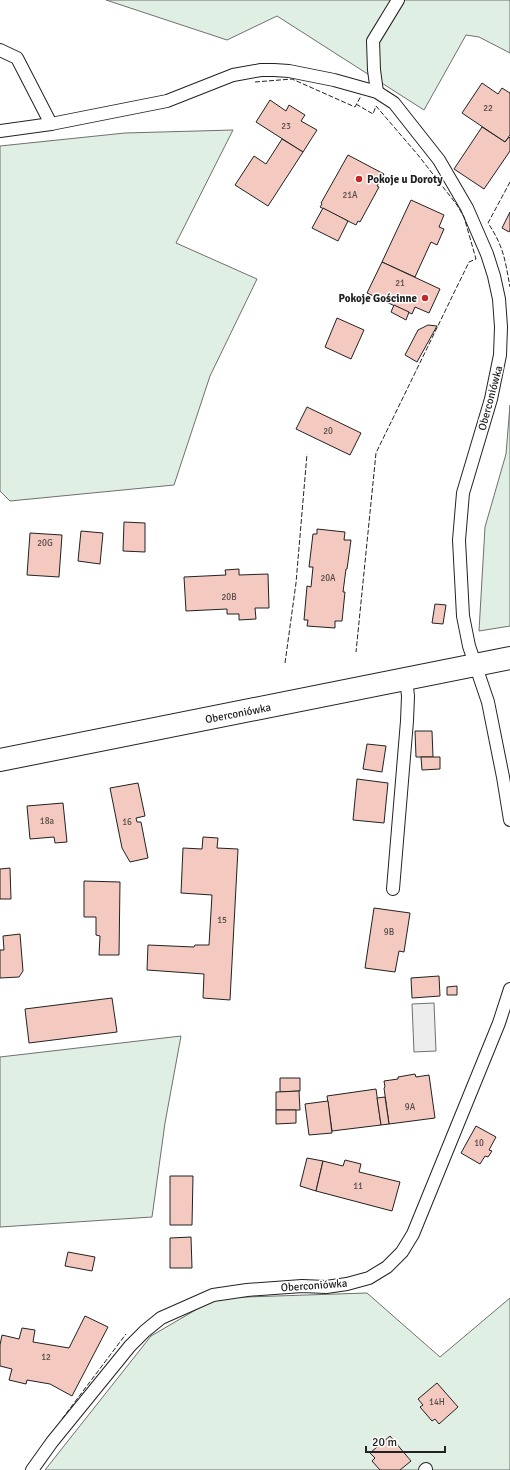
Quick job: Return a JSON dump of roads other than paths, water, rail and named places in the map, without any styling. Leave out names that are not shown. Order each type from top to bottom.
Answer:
[{"type":"street","name":"Oberconiówka","points":[[0,760],[510,658]]},
{"type":"lane","points":[[377,92],[374,70],[374,41],[398,0]]},
{"type":"lane","points":[[0,50],[17,58],[51,124]]},
{"type":"lane","name":"Oberconiówka","points":[[0,131],[51,124],[167,101],[233,75],[261,70],[289,71],[334,80],[377,92],[394,104],[439,160],[467,208],[485,248],[494,276],[499,299],[501,327],[500,355],[491,399],[463,493],[459,540],[463,616],[469,646],[488,702],[510,820]]},
{"type":"lane","points":[[393,888],[407,721],[408,696],[406,679]]},
{"type":"lane","name":"Oberconiówka","points":[[32,1470],[52,1442],[130,1346],[161,1318],[213,1295],[247,1290],[302,1286],[326,1287],[347,1284],[369,1278],[387,1267],[402,1252],[413,1234],[500,1023],[510,989]]},
{"type":"place","name":"Pokoje u Doroty","points":[[359,179]]},
{"type":"place","name":"Pokoje Gościnne","points":[[425,298]]}]
